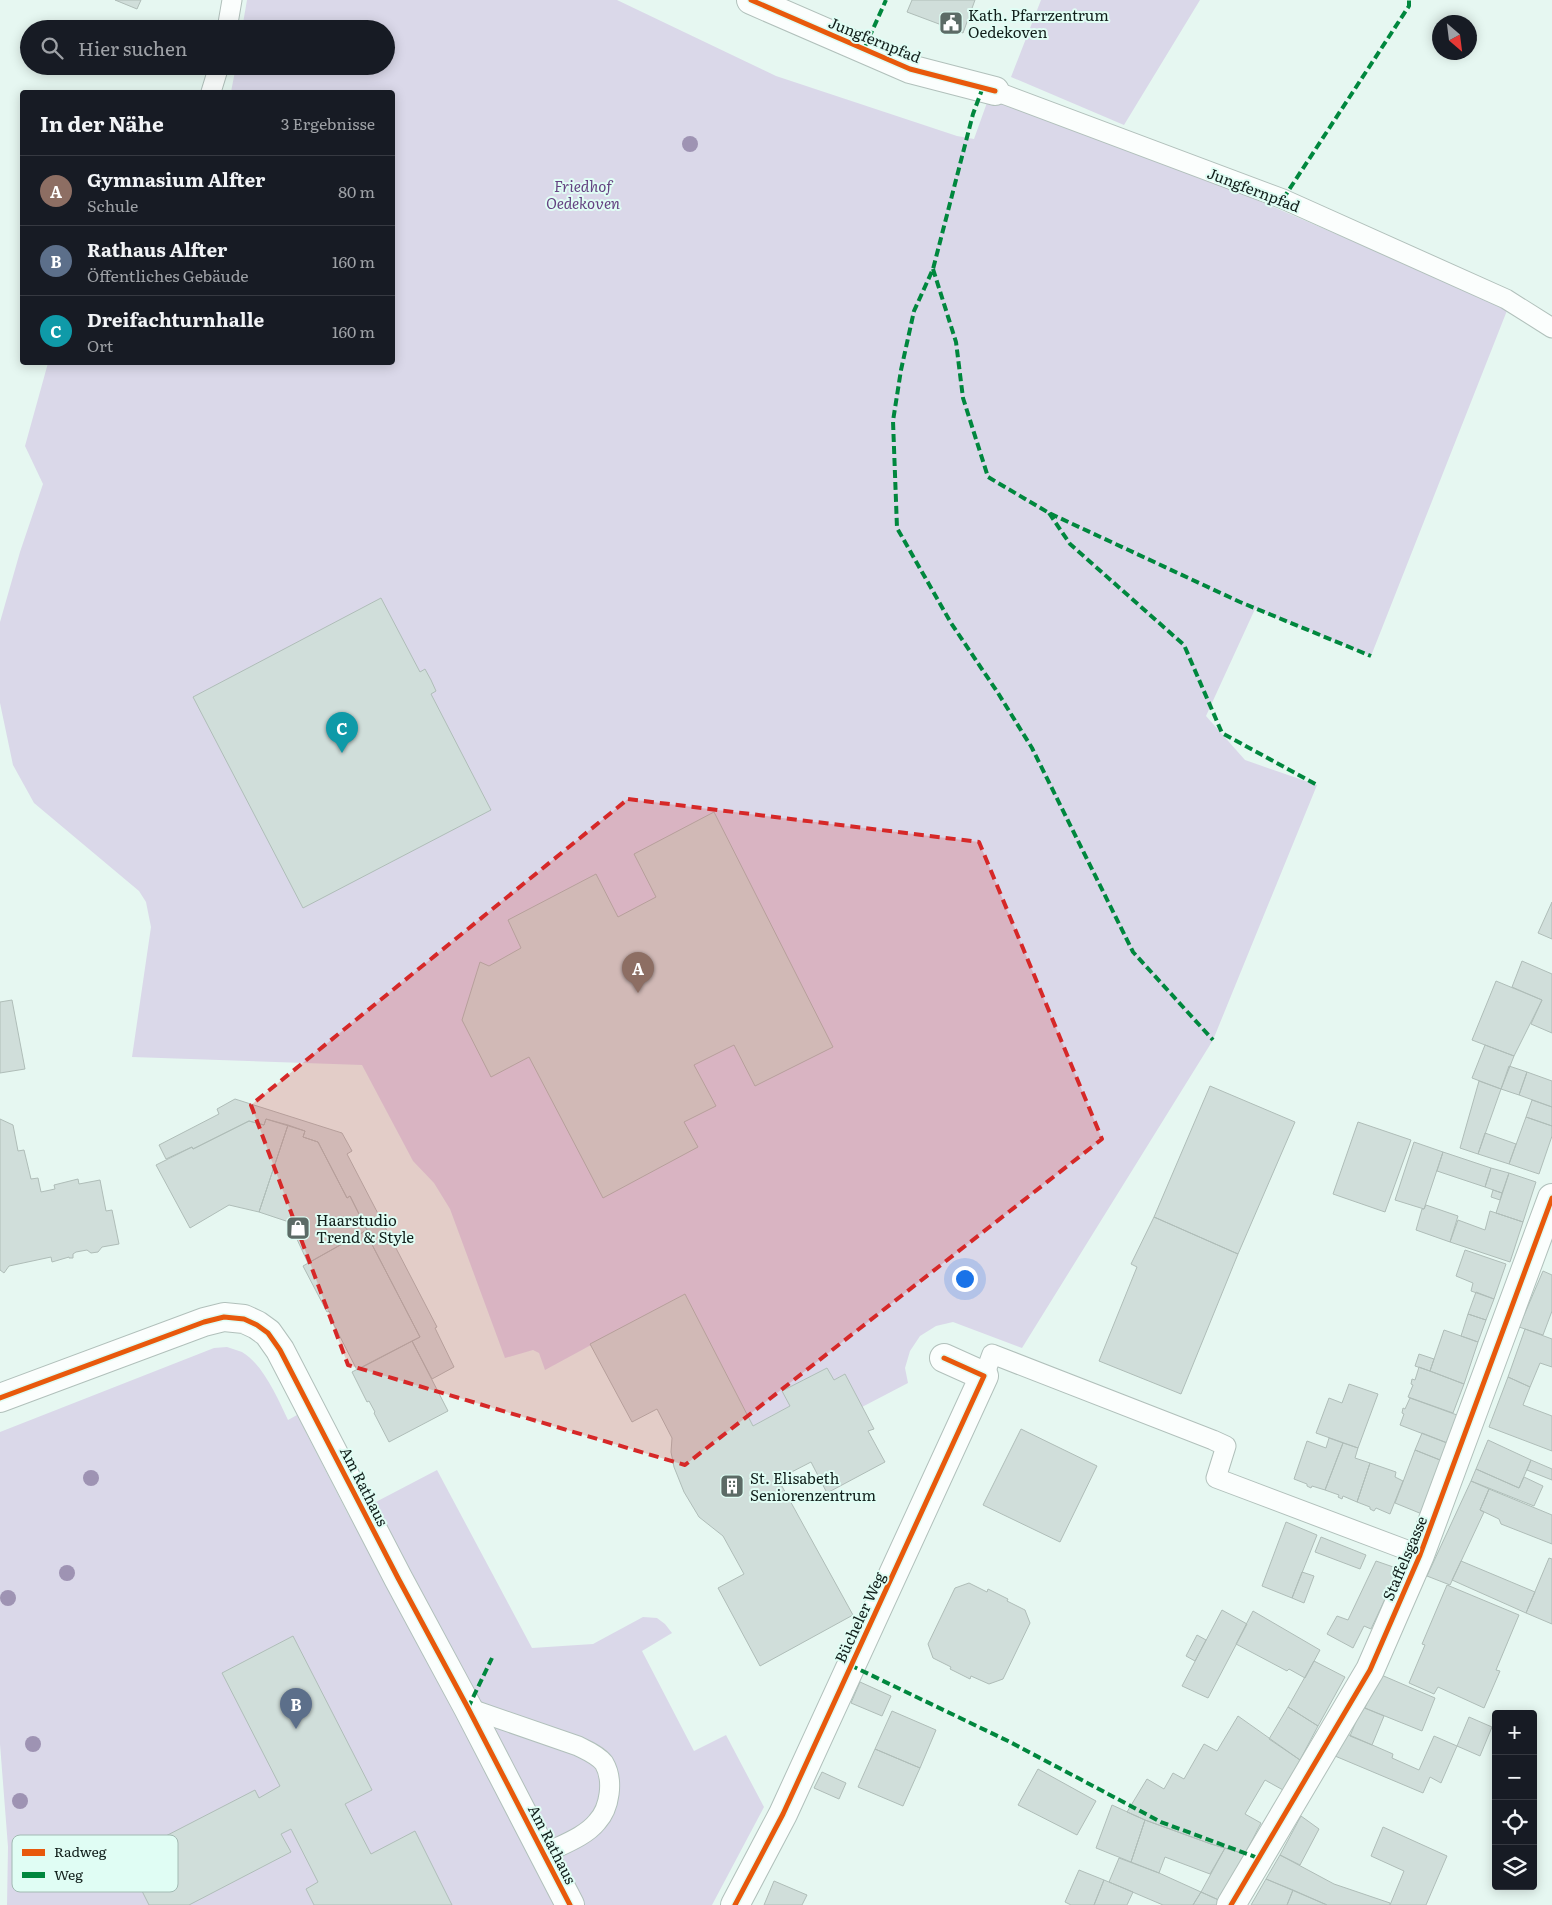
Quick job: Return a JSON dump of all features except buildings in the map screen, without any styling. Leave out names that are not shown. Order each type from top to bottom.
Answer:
[{"type":"street","name":"Jungfernpfad","points":[[751,0],[910,68],[995,91]]},
{"type":"street","name":"Staffelsgasse","points":[[1231,1905],[1370,1670],[1420,1556],[1552,1198]]},
{"type":"street","name":"Am Rathaus","points":[[0,1398],[204,1322],[224,1317],[244,1319],[268,1333],[280,1350],[570,1905]]},
{"type":"street","points":[[944,1358],[984,1376]]},
{"type":"street","name":"Bücheler Weg","points":[[735,1905],[783,1814],[984,1376]]},
{"type":"lane","points":[[229,20],[232,0]]},
{"type":"lane","points":[[212,90],[216,75]]},
{"type":"lane","name":"Jungfernpfad","points":[[995,91],[1283,199],[1506,299],[1552,328]]},
{"type":"lane","name":"Bücheler Weg","points":[[984,1376],[992,1354],[1226,1446]]},
{"type":"lane","name":"Staffelsgasse","points":[[1226,1446],[1216,1478],[1420,1556]]},
{"type":"lane","name":"Am Rathaus","points":[[468,1708],[578,1746],[593,1754],[604,1763],[609,1780],[609,1795],[604,1811],[597,1823],[582,1834],[544,1854]]},
{"type":"highlighted area","points":[[628,799],[979,842],[1102,1139],[685,1465],[348,1365],[251,1105]]},
{"type":"green space","name":"Friedhof Oedekoven","points":[[247,0],[617,0],[776,76],[957,136],[974,139],[989,97],[1243,194],[1508,308],[1371,656],[1255,609],[1206,716],[1245,760],[1317,785],[1213,1040],[1022,1348],[953,1322],[936,1326],[920,1336],[910,1351],[905,1368],[908,1383],[862,1407],[845,1374],[834,1380],[827,1368],[782,1391],[790,1406],[753,1426],[685,1294],[545,1370],[539,1353],[533,1350],[505,1358],[450,1209],[434,1183],[413,1161],[362,1065],[132,1057],[151,927],[146,902],[139,891],[34,803],[13,765],[0,703],[0,622],[20,552],[43,484],[25,446],[47,365],[395,365],[395,90],[231,90],[234,75],[395,75],[395,20],[244,20]]},
{"type":"green space","points":[[1041,0],[1200,0],[1124,125],[1011,77]]},
{"type":"green space","points":[[227,1347],[242,1352],[257,1365],[280,1402],[288,1420],[297,1415],[349,1516],[437,1470],[532,1648],[593,1644],[643,1617],[657,1618],[665,1624],[672,1633],[642,1651],[694,1751],[726,1735],[764,1807],[712,1905],[7,1905],[8,1847],[0,1744],[0,1432],[214,1348]]},
{"type":"marked path","points":[[864,49],[886,0]]},
{"type":"marked path","points":[[1283,199],[1409,6],[1409,0]]},
{"type":"marked path","points":[[983,87],[973,114],[933,269],[914,311],[901,370],[893,421],[897,528],[951,623],[1032,748],[1133,952],[1213,1040]]},
{"type":"marked path","points":[[933,269],[956,342],[963,398],[988,477],[1049,513],[1240,602],[1371,656]]},
{"type":"marked path","points":[[1049,513],[1070,544],[1184,645],[1222,733],[1317,785]]},
{"type":"marked path","points":[[468,1708],[492,1658]]},
{"type":"marked path","points":[[850,1665],[1010,1742],[1161,1822],[1258,1858]]},
{"type":"cycle path","points":[[751,0],[910,69],[995,91]]},
{"type":"cycle path","points":[[1231,1905],[1370,1670],[1420,1555],[1552,1198]]},
{"type":"cycle path","points":[[0,1398],[204,1322],[224,1317],[244,1319],[268,1333],[280,1350],[570,1905]]},
{"type":"cycle path","points":[[735,1905],[783,1814],[984,1376],[944,1358]]},
{"type":"place","name":"Kath. Pfarrzentrum Oedekoven","points":[[951,23]]},
{"type":"place","name":"Dreifachturnhalle","points":[[342,753]]},
{"type":"place","name":"Gymnasium Alfter","points":[[638,993]]},
{"type":"place","name":"Haarstudio Trend & Style","points":[[298,1228]]},
{"type":"place","name":"St. Elisabeth Seniorenzentrum","points":[[732,1486]]},
{"type":"place","name":"Rathaus Alfter","points":[[296,1729]]}]
